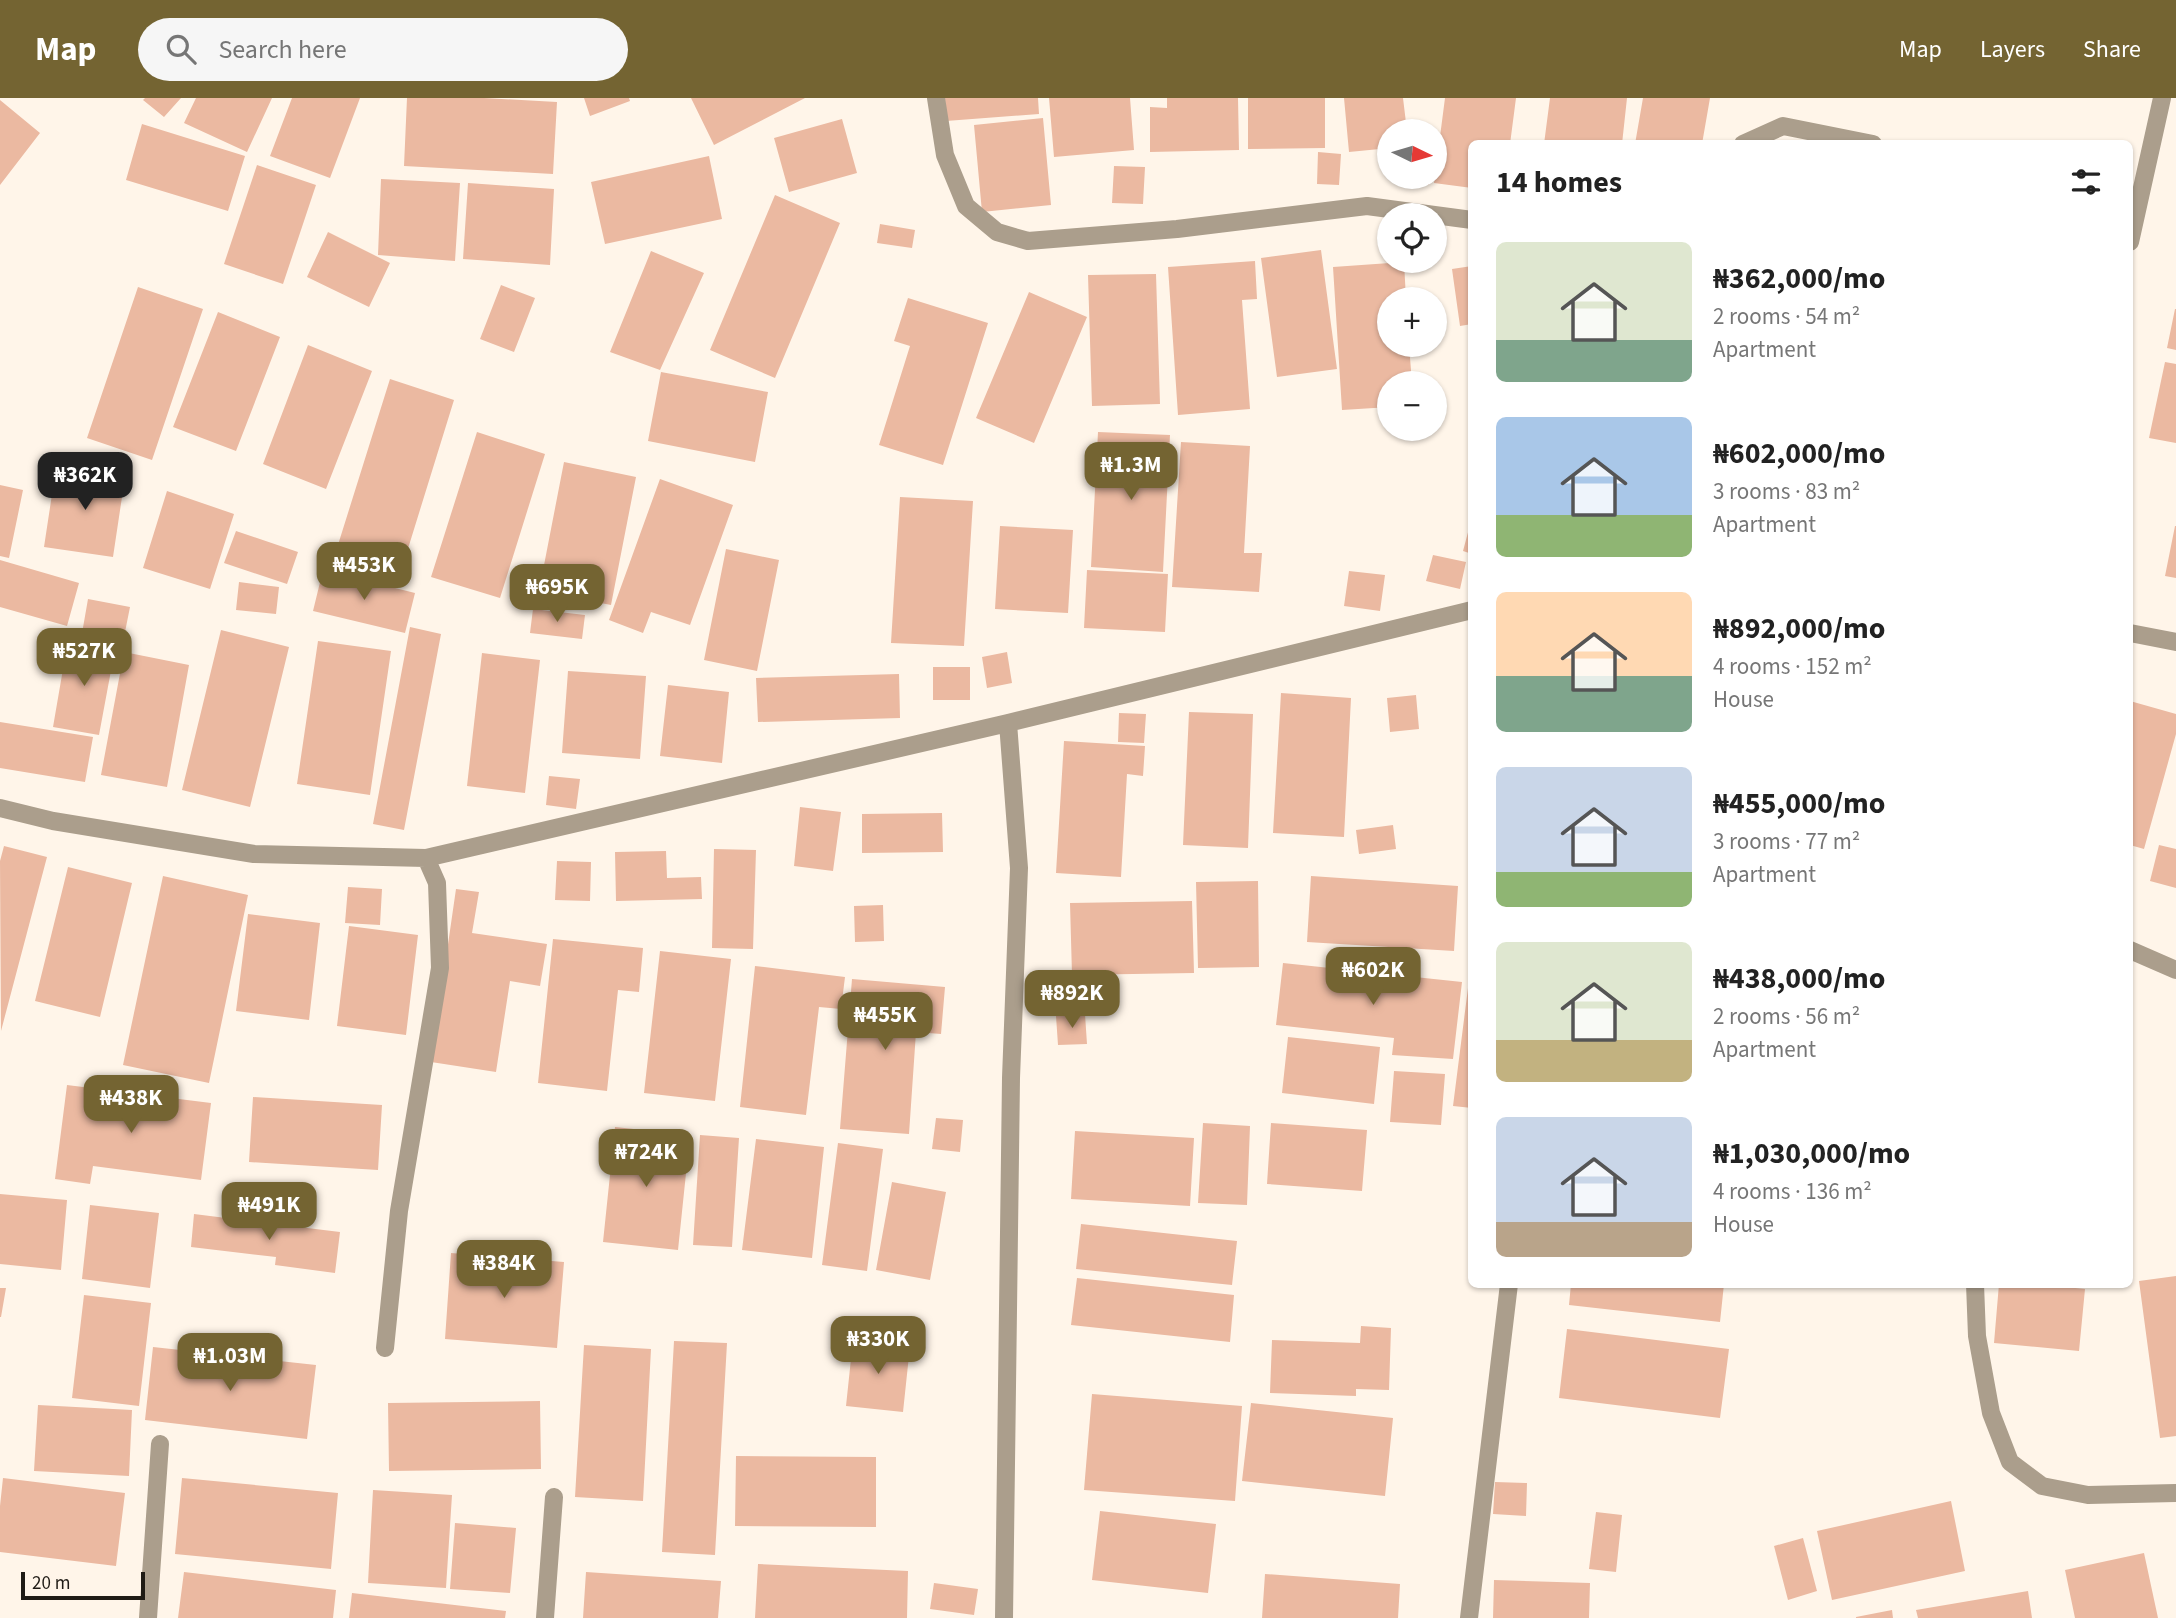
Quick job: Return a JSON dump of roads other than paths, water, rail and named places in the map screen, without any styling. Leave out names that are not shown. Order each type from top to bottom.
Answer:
[{"type":"street","points":[[936,98],[945,155],[966,206],[997,232],[1028,241],[1177,229],[1367,206],[1468,219]]},
{"type":"street","points":[[2133,213],[2135,193],[2162,98]]},
{"type":"street","points":[[1752,140],[1783,126],[1853,140]]},
{"type":"street","points":[[0,808],[53,821],[254,854],[426,858],[1008,723],[1468,611]]},
{"type":"street","points":[[2133,634],[2176,642]]},
{"type":"street","points":[[1004,1618],[1011,1078],[1019,868],[1008,723]]},
{"type":"street","points":[[384,1348],[399,1211],[440,968],[437,883],[426,858]]},
{"type":"street","points":[[2133,951],[2176,970]]},
{"type":"street","points":[[1469,1618],[1510,1288]]},
{"type":"street","points":[[1975,1288],[1978,1336],[1992,1413],[2010,1462],[2042,1486],[2088,1495],[2176,1493]]},
{"type":"street","points":[[148,1618],[160,1444]]},
{"type":"street","points":[[545,1618],[554,1497]]}]
